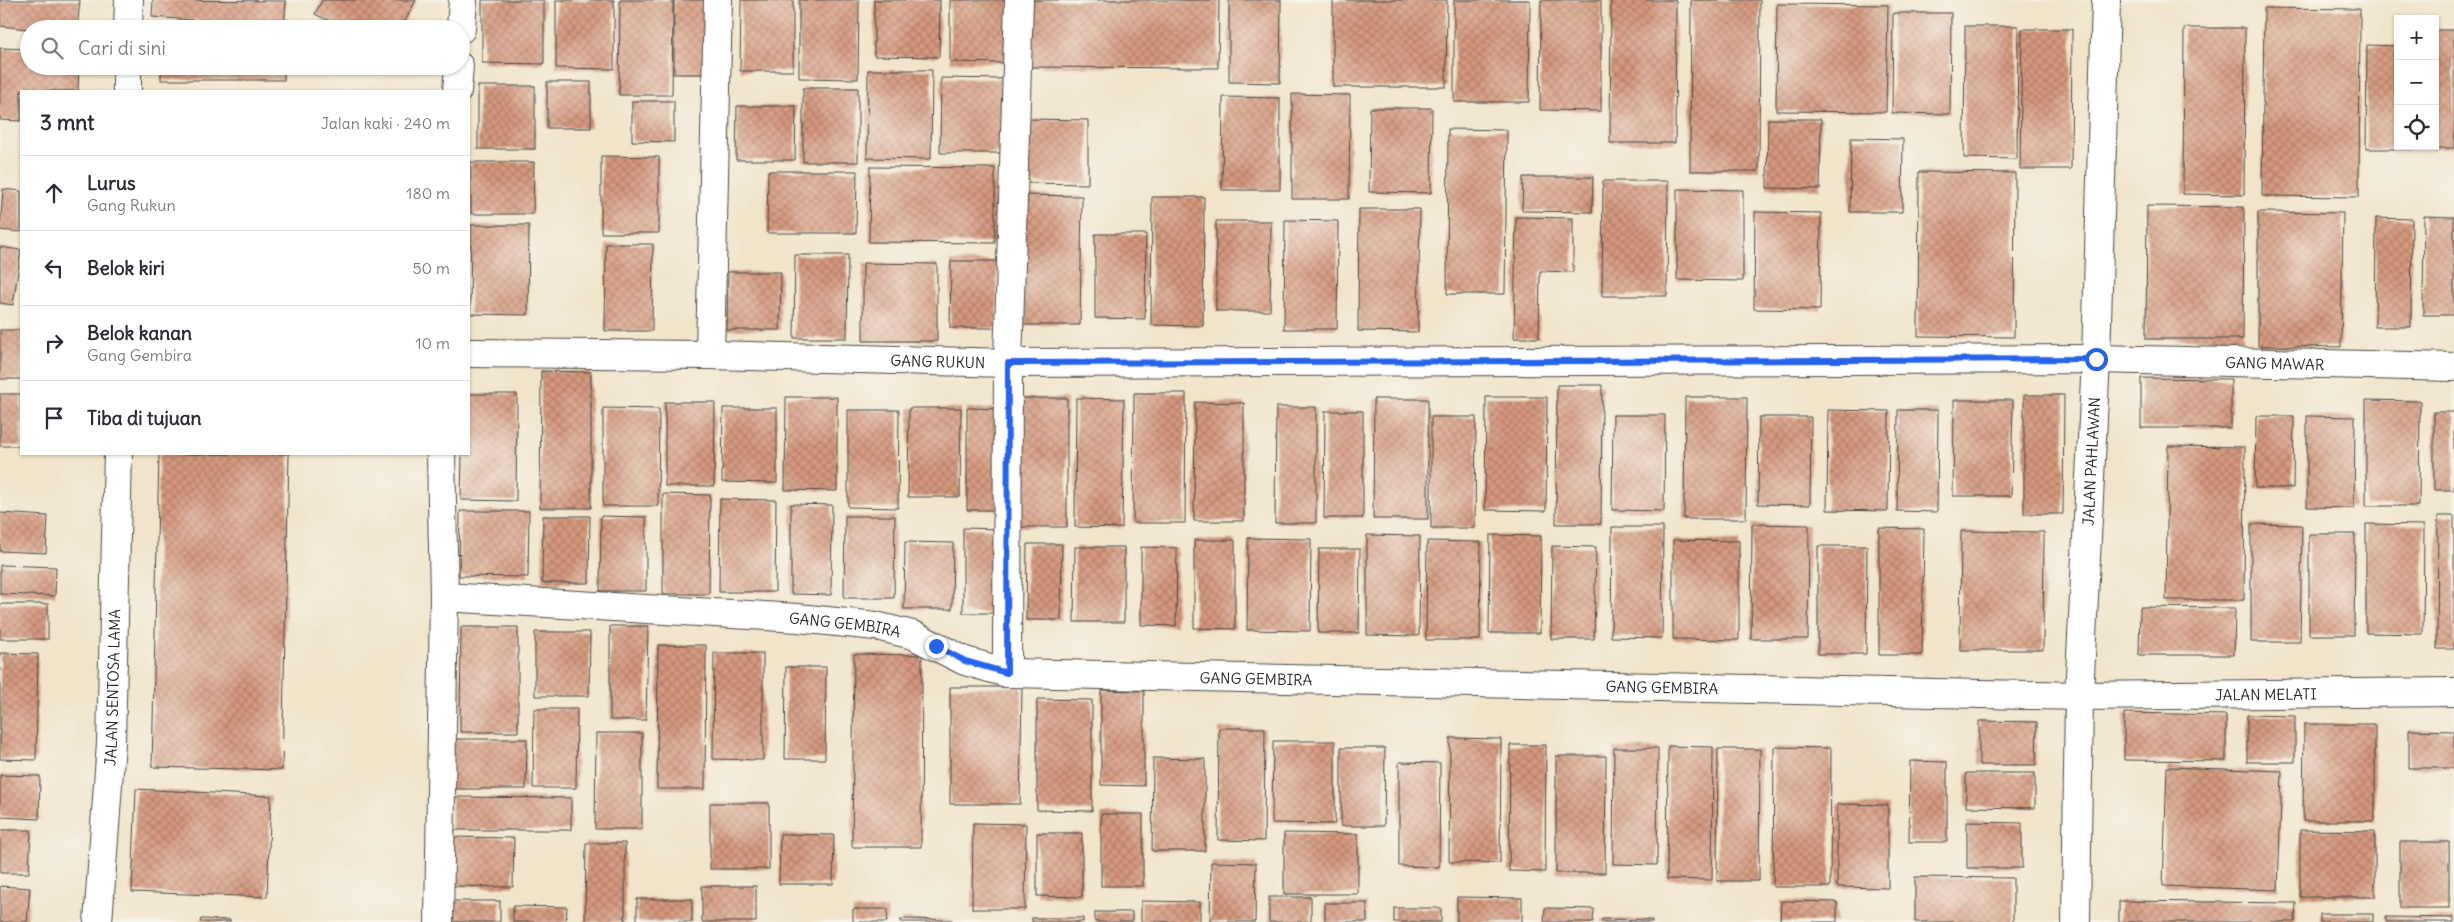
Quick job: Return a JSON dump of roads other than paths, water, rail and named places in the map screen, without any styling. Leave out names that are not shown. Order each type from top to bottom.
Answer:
[{"type":"street","points":[[128,20],[129,0]]},
{"type":"street","points":[[462,20],[463,0]]},
{"type":"street","points":[[710,355],[718,0]]},
{"type":"street","points":[[1007,673],[1008,363],[1019,0]]},
{"type":"street","name":"JALAN PAHLAWAN","points":[[2076,922],[2079,696],[2096,359],[2106,0]]},
{"type":"street","points":[[127,90],[128,75]]},
{"type":"street","points":[[457,90],[458,75]]},
{"type":"street","name":"GANG RUKUN","points":[[470,352],[710,355],[1008,363],[2096,359]]},
{"type":"street","name":"GANG MAWAR","points":[[2096,359],[2454,367]]},
{"type":"street","name":"JALAN SENTOSA LAMA","points":[[98,922],[111,743],[118,455]]},
{"type":"street","points":[[439,922],[444,597],[441,455]]},
{"type":"street","name":"GANG GEMBIRA","points":[[444,597],[798,618],[876,626],[913,635],[965,661],[1007,673],[2079,696]]},
{"type":"street","name":"JALAN MELATI","points":[[2079,696],[2454,692]]}]
